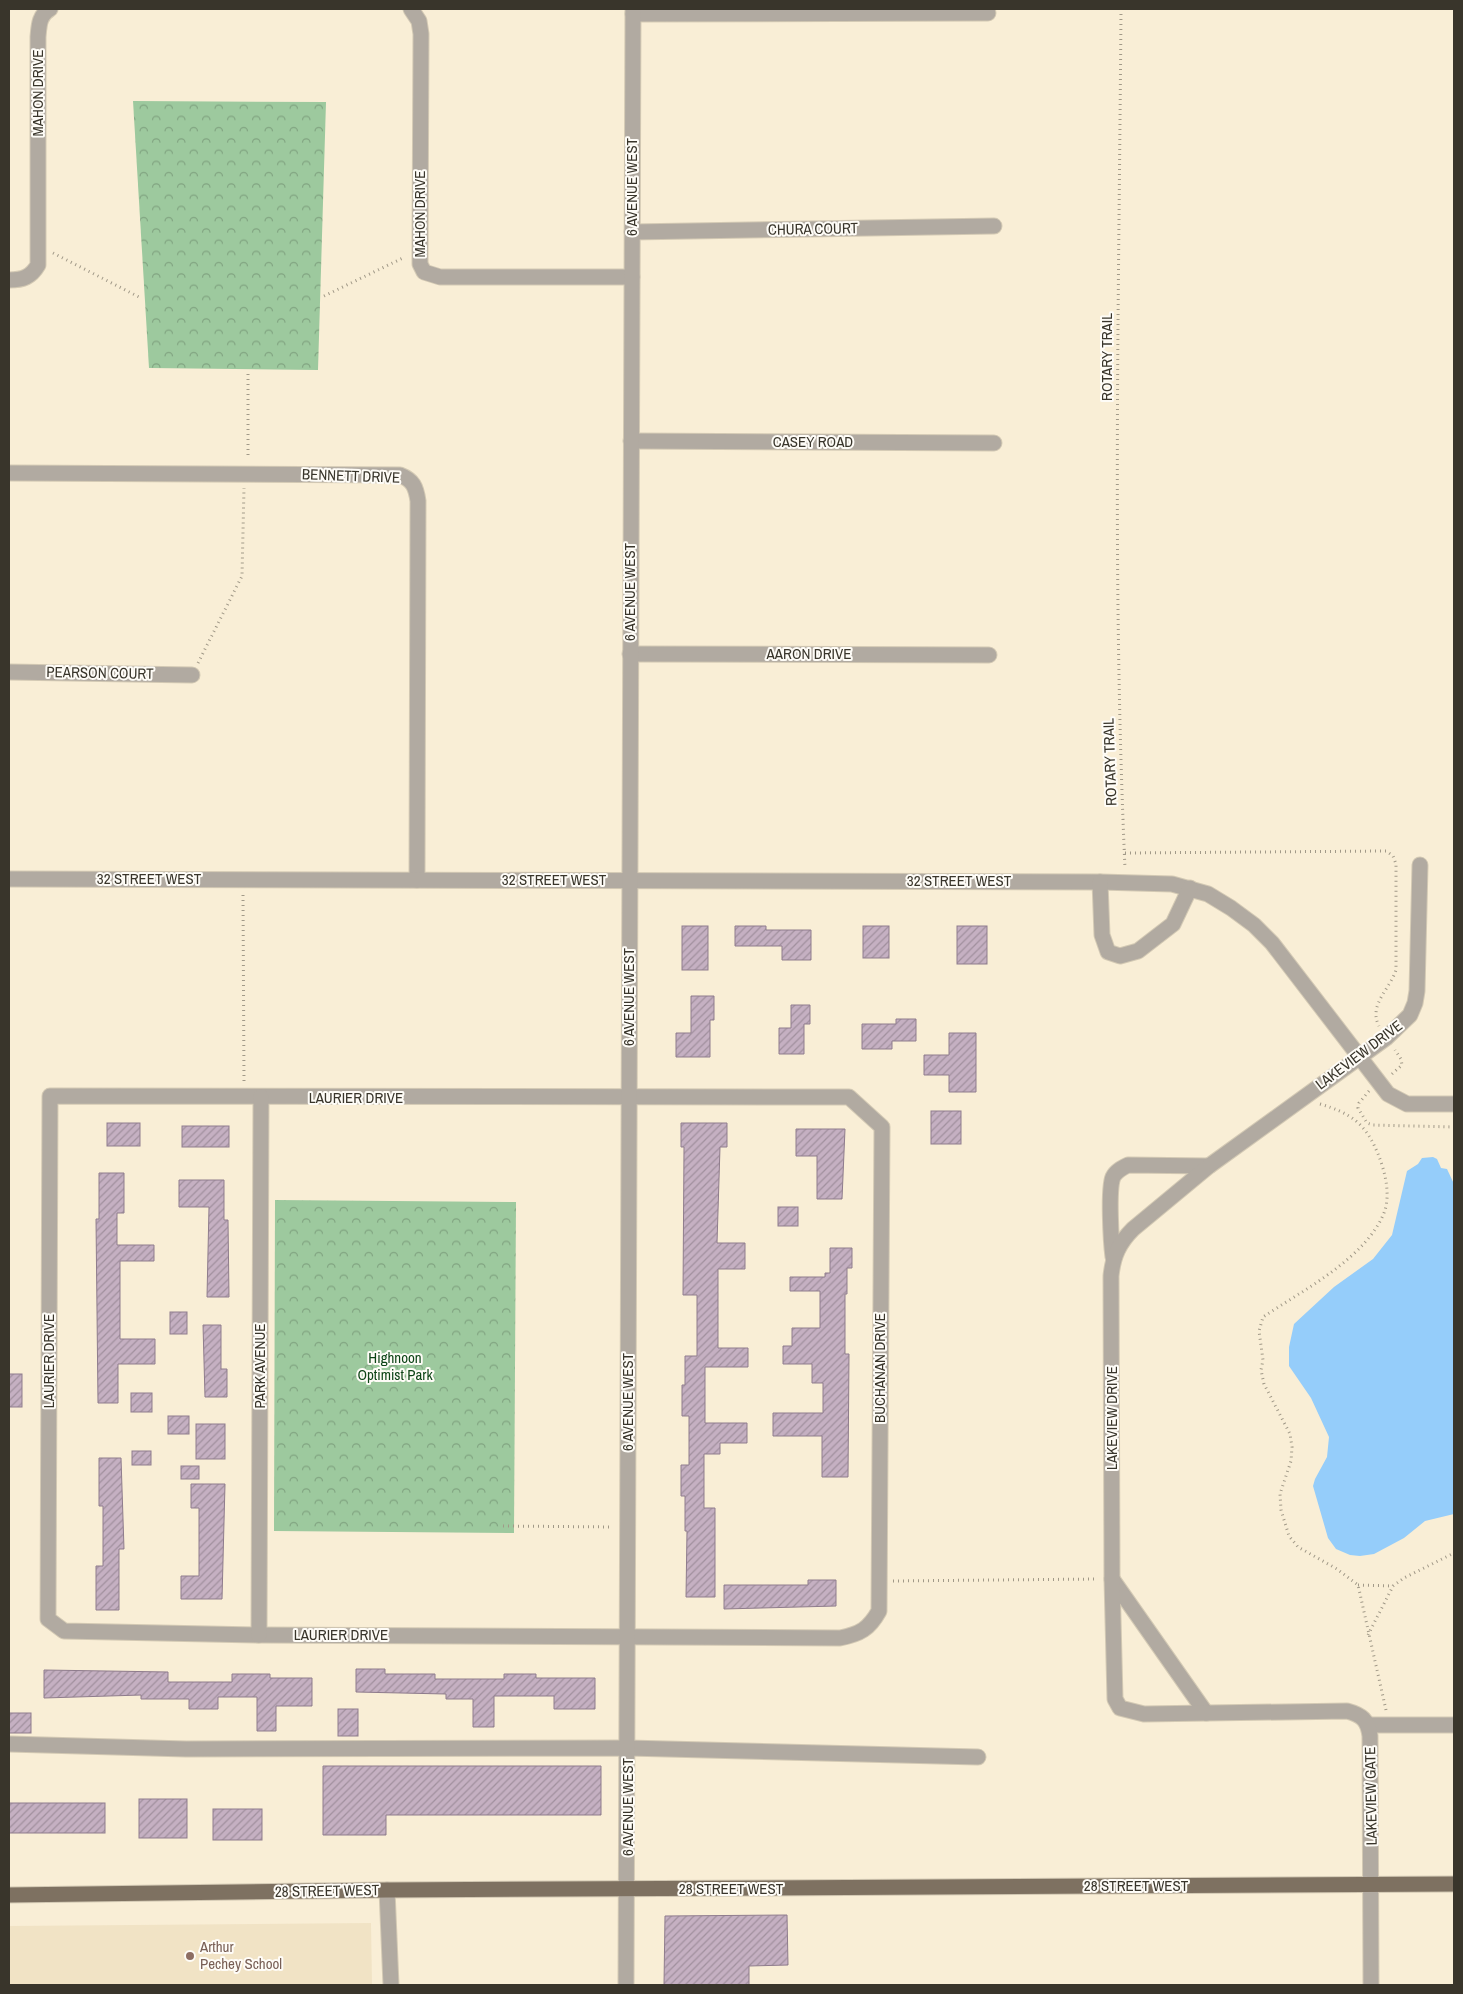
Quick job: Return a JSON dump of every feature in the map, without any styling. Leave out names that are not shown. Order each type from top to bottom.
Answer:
[{"type":"main road","name":"28 STREET WEST","points":[[9,1895],[387,1890],[1454,1884]]},
{"type":"street","name":"MAHON DRIVE","points":[[9,280],[20,280],[32,274],[38,264],[38,37],[39,21],[45,11],[50,9]]},
{"type":"street","name":"MAHON DRIVE","points":[[411,9],[419,21],[421,34],[420,264],[424,272],[440,277],[632,277]]},
{"type":"street","points":[[633,11],[988,13]]},
{"type":"street","name":"6 AVENUE WEST","points":[[626,1985],[628,1890],[629,881],[633,11]]},
{"type":"street","name":"CHURA COURT","points":[[632,232],[994,226]]},
{"type":"street","name":"CASEY ROAD","points":[[631,441],[994,443]]},
{"type":"street","name":"BENNETT DRIVE","points":[[9,473],[400,475],[411,479],[417,490],[417,880]]},
{"type":"street","name":"AARON DRIVE","points":[[630,654],[989,655]]},
{"type":"street","name":"PEARSON COURT","points":[[9,672],[192,675]]},
{"type":"street","name":"LAKEVIEW DRIVE","points":[[1113,1258],[1122,1240],[1128,1234],[1209,1166],[1386,1038],[1410,1015],[1415,1003],[1420,865]]},
{"type":"street","name":"32 STREET WEST","points":[[9,879],[1152,882],[1190,888],[1208,894],[1254,925],[1285,959],[1378,1084],[1397,1101],[1408,1104],[1454,1104]]},
{"type":"street","points":[[1100,882],[1102,936],[1108,952],[1120,956],[1138,952],[1173,924],[1190,888]]},
{"type":"street","name":"LAURIER DRIVE","points":[[628,1638],[259,1635],[64,1631],[48,1619],[50,1096],[629,1099]]},
{"type":"street","name":"PARK AVENUE","points":[[259,1635],[261,1097]]},
{"type":"street","name":"BUCHANAN DRIVE","points":[[628,1638],[840,1638],[858,1635],[871,1625],[879,1611],[882,1127],[849,1097],[629,1099]]},
{"type":"street","name":"LAKEVIEW DRIVE","points":[[1209,1166],[1128,1165],[1118,1170],[1112,1178],[1112,1579],[1115,1699],[1120,1708],[1144,1714],[1347,1712],[1358,1714]]},
{"type":"street","points":[[1112,1579],[1206,1713]]},
{"type":"street","name":"LAKEVIEW GATE","points":[[1358,1714],[1369,1725],[1372,1884],[1371,1985]]},
{"type":"street","points":[[1369,1725],[1454,1725]]},
{"type":"street","points":[[9,1744],[186,1749],[628,1748],[978,1757]]},
{"type":"street","points":[[387,1890],[391,1985]]},
{"type":"path","name":"ROTARY TRAIL","points":[[1121,9],[1118,406],[1120,738],[1124,853],[1386,851],[1393,856],[1396,864],[1396,970],[1392,982],[1378,1002],[1375,1011],[1377,1022],[1401,1059],[1402,1065],[1365,1094],[1359,1103],[1359,1112],[1367,1122],[1373,1125],[1454,1128]]},
{"type":"path","points":[[39,246],[139,296]]},
{"type":"path","points":[[324,296],[420,250]]},
{"type":"path","points":[[192,675],[242,576],[248,460],[248,374]]},
{"type":"path","points":[[243,880],[244,1097]]},
{"type":"path","points":[[1301,1098],[1334,1108],[1357,1119],[1373,1141],[1379,1156],[1387,1193],[1384,1212],[1381,1218],[1357,1249],[1342,1264],[1263,1317],[1259,1331],[1263,1360],[1260,1370],[1264,1384],[1290,1434],[1291,1461],[1280,1494],[1281,1510],[1289,1536],[1298,1547],[1337,1568],[1358,1585],[1393,1586]]},
{"type":"path","points":[[503,1526],[628,1527]]},
{"type":"path","points":[[1368,1635],[1393,1586],[1404,1578],[1454,1553]]},
{"type":"path","points":[[879,1581],[1112,1579]]},
{"type":"path","points":[[1358,1585],[1390,1725]]},
{"type":"shaded area","name":"Arthur Pechey School","points":[[371,1923],[372,1985],[9,1985],[9,1926]]},
{"type":"green space","points":[[133,101],[326,102],[318,370],[149,368]]},
{"type":"green space","name":"Highnoon Optimist Park","points":[[275,1200],[516,1202],[514,1533],[274,1531]]},
{"type":"water","points":[[1433,1157],[1437,1159],[1441,1168],[1447,1169],[1454,1184],[1454,1514],[1425,1521],[1404,1538],[1374,1554],[1350,1555],[1336,1549],[1328,1538],[1313,1486],[1327,1457],[1329,1437],[1311,1398],[1289,1366],[1289,1347],[1294,1324],[1334,1287],[1373,1259],[1392,1235],[1407,1171],[1418,1164],[1422,1158]]},
{"type":"building","points":[[682,926],[708,926],[708,970],[682,970]]},
{"type":"building","points":[[735,926],[766,926],[766,930],[811,930],[811,960],[782,960],[782,946],[735,946]]},
{"type":"building","points":[[863,926],[889,926],[889,958],[863,958]]},
{"type":"building","points":[[957,926],[987,926],[987,964],[957,964]]},
{"type":"building","points":[[691,996],[714,996],[714,1020],[710,1020],[710,1057],[676,1057],[676,1033],[691,1033]]},
{"type":"building","points":[[791,1005],[810,1005],[810,1024],[804,1024],[804,1054],[779,1054],[779,1028],[791,1028]]},
{"type":"building","points":[[896,1019],[916,1019],[916,1041],[892,1041],[892,1049],[862,1049],[862,1024],[896,1024]]},
{"type":"building","points":[[949,1033],[976,1033],[976,1092],[949,1092],[949,1075],[924,1075],[924,1055],[949,1055]]},
{"type":"building","points":[[931,1111],[961,1111],[961,1144],[931,1144]]},
{"type":"building","points":[[107,1123],[140,1123],[140,1146],[107,1146]]},
{"type":"building","points":[[681,1123],[727,1123],[727,1147],[720,1147],[717,1243],[745,1243],[745,1269],[718,1269],[718,1348],[748,1348],[748,1367],[705,1367],[705,1423],[747,1423],[747,1443],[720,1443],[720,1454],[704,1454],[704,1508],[715,1508],[715,1597],[686,1597],[687,1531],[685,1531],[685,1496],[681,1496],[681,1465],[689,1465],[689,1416],[682,1416],[682,1385],[685,1385],[685,1356],[697,1356],[697,1295],[683,1295],[684,1147],[681,1147]]},
{"type":"building","points":[[182,1126],[229,1126],[229,1147],[182,1147]]},
{"type":"building","points":[[796,1129],[845,1129],[842,1199],[817,1199],[817,1156],[796,1156]]},
{"type":"building","points":[[99,1173],[124,1173],[124,1213],[117,1213],[117,1245],[154,1245],[154,1261],[120,1261],[120,1339],[155,1339],[155,1364],[118,1364],[118,1403],[98,1403],[96,1219],[99,1219]]},
{"type":"building","points":[[179,1180],[224,1180],[224,1220],[228,1220],[229,1297],[207,1297],[209,1207],[179,1207]]},
{"type":"building","points":[[778,1207],[798,1207],[798,1226],[778,1226]]},
{"type":"building","points":[[830,1248],[852,1248],[852,1268],[847,1268],[847,1294],[845,1294],[845,1354],[849,1354],[848,1477],[822,1477],[822,1436],[773,1436],[773,1413],[823,1413],[823,1383],[812,1383],[812,1364],[783,1364],[783,1346],[792,1346],[792,1328],[820,1328],[820,1291],[790,1291],[790,1277],[825,1277],[825,1273],[830,1273]]},
{"type":"building","points":[[170,1312],[187,1312],[187,1334],[170,1334]]},
{"type":"building","points":[[203,1325],[221,1325],[221,1369],[227,1369],[227,1397],[205,1397]]},
{"type":"building","points":[[9,1374],[22,1374],[22,1407],[9,1407]]},
{"type":"building","points":[[131,1393],[152,1393],[152,1412],[131,1412]]},
{"type":"building","points":[[168,1416],[189,1416],[189,1434],[168,1434]]},
{"type":"building","points":[[196,1424],[225,1424],[225,1459],[196,1459]]},
{"type":"building","points":[[132,1451],[151,1451],[151,1465],[132,1465]]},
{"type":"building","points":[[99,1458],[121,1458],[124,1549],[119,1549],[119,1610],[96,1610],[96,1566],[103,1566],[103,1506],[99,1506]]},
{"type":"building","points":[[181,1466],[199,1466],[199,1479],[181,1479]]},
{"type":"building","points":[[191,1484],[225,1484],[222,1599],[181,1599],[181,1576],[199,1576],[199,1508],[191,1508]]},
{"type":"building","points":[[808,1580],[836,1580],[836,1606],[724,1609],[724,1585],[808,1585]]},
{"type":"building","points":[[356,1669],[385,1669],[385,1674],[435,1674],[435,1679],[504,1679],[504,1674],[536,1674],[536,1678],[595,1678],[595,1709],[554,1709],[554,1696],[494,1696],[494,1727],[473,1727],[473,1699],[446,1699],[446,1694],[356,1692]]},
{"type":"building","points":[[44,1670],[168,1672],[168,1682],[232,1682],[232,1674],[270,1674],[270,1678],[312,1678],[312,1706],[276,1706],[276,1731],[257,1731],[257,1697],[218,1697],[218,1709],[189,1709],[189,1699],[141,1699],[141,1695],[44,1698]]},
{"type":"building","points":[[338,1709],[358,1709],[358,1736],[338,1736]]},
{"type":"building","points":[[9,1713],[31,1713],[31,1733],[9,1733]]},
{"type":"building","points":[[323,1766],[601,1766],[601,1815],[386,1815],[386,1835],[323,1835]]},
{"type":"building","points":[[139,1799],[187,1799],[187,1838],[139,1838]]},
{"type":"building","points":[[9,1803],[105,1803],[105,1833],[9,1833]]},
{"type":"building","points":[[213,1809],[262,1809],[262,1840],[213,1840]]},
{"type":"building","points":[[787,1915],[788,1965],[749,1966],[749,1985],[664,1985],[665,1916]]},
{"type":"place","name":"Arthur Pechey School","points":[[190,1956]]}]
